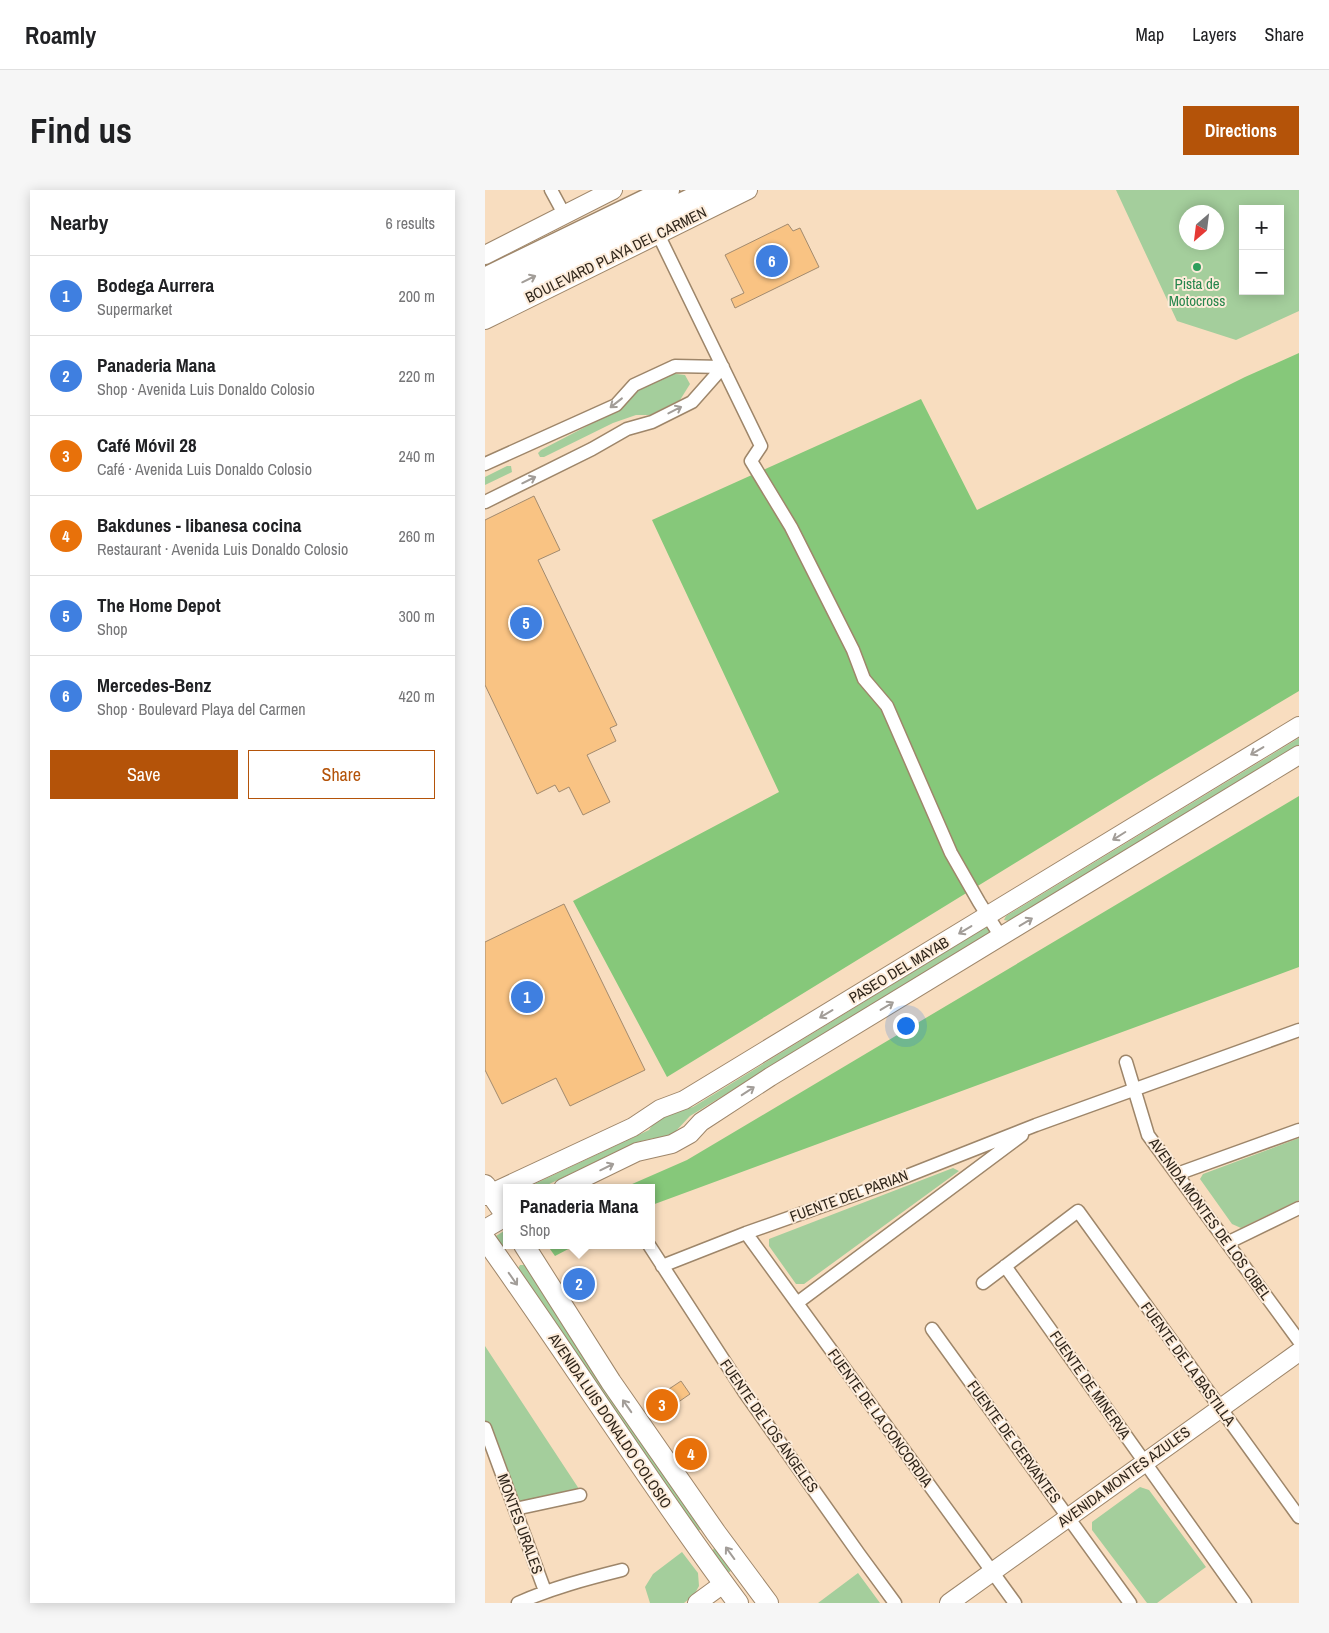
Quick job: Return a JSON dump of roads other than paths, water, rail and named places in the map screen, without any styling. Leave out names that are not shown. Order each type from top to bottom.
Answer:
[{"type":"highway","points":[[543,251],[591,219],[647,190]]},
{"type":"highway","points":[[485,279],[667,190]]},
{"type":"highway","points":[[485,301],[711,190]]},
{"type":"highway","points":[[568,260],[612,246],[735,190]]},
{"type":"main road","points":[[485,255],[613,190]]},
{"type":"main road","name":"BOULEVARD PLAYA DEL CARMEN","points":[[485,320],[748,190]]},
{"type":"main road","name":"PASEO DEL MAYAB","points":[[505,1184],[633,1127],[661,1109],[684,1100],[988,917],[1299,726]]},
{"type":"main road","name":"PASEO DEL MAYAB","points":[[571,1184],[637,1152],[672,1144],[690,1134],[701,1122],[770,1077],[1299,755]]},
{"type":"main road","name":"PASEO DEL MAYAB","points":[[487,1192],[503,1185]]},
{"type":"main road","points":[[487,1192],[503,1212]]},
{"type":"main road","points":[[485,1229],[503,1218]]},
{"type":"main road","name":"AVENIDA LUIS DONALDO COLOSIO","points":[[485,1239],[697,1548],[738,1603]]},
{"type":"main road","name":"AVENIDA LUIS DONALDO COLOSIO","points":[[527,1249],[611,1382],[716,1533],[764,1598]]},
{"type":"main road","name":"AVENIDA MONTES AZULES","points":[[949,1603],[1299,1352]]},
{"type":"main road","points":[[697,1548],[716,1533]]},
{"type":"main road","points":[[697,1603],[723,1584],[764,1598]]},
{"type":"street","points":[[551,190],[565,214]]},
{"type":"street","points":[[658,234],[761,446],[751,462],[791,527],[853,650],[864,679],[887,706],[951,853],[1001,937]]},
{"type":"street","points":[[485,464],[616,405],[634,385],[675,366],[723,367]]},
{"type":"street","points":[[485,502],[592,449],[627,429],[652,422],[692,402],[723,367]]},
{"type":"street","name":"FUENTE DEL PARIAN","points":[[663,1266],[746,1233],[899,1179],[1035,1125],[1134,1089],[1298,1035]]},
{"type":"street","name":"AVENIDA MONTES DE LOS CIBEL","points":[[1126,1062],[1148,1135],[1299,1341]]},
{"type":"street","name":"FUENTE DEL PARIAN","points":[[797,1303],[1035,1125]]},
{"type":"street","points":[[1177,1174],[1299,1130]]},
{"type":"street","points":[[1227,1243],[1299,1208]]},
{"type":"street","name":"FUENTE DE LA BASTILLA","points":[[1005,1266],[1078,1211],[1299,1517]]},
{"type":"street","name":"FUENTE DE LA CONCORDIA","points":[[746,1233],[1015,1603]]},
{"type":"street","name":"FUENTE DE LOS ÁNGELES","points":[[652,1249],[745,1394],[895,1603]]},
{"type":"street","points":[[983,1283],[1005,1266]]},
{"type":"street","name":"FUENTE DE MINERVA","points":[[1005,1266],[1245,1603]]},
{"type":"street","name":"FUENTE DE CERVANTES","points":[[932,1329],[1130,1603]]},
{"type":"street","name":"MONTES URALES","points":[[485,1428],[545,1591],[518,1603]]},
{"type":"street","points":[[515,1509],[580,1495]]},
{"type":"street","points":[[545,1591],[622,1570]]},
{"type":"place","name":"Mercedes-Benz","points":[[772,261]]},
{"type":"place","name":"Pista de Motocross","points":[[1197,267]]},
{"type":"place","name":"The Home Depot","points":[[526,623]]},
{"type":"place","name":"Bodega Aurrera","points":[[527,997]]},
{"type":"place","name":"Panaderia Mana","points":[[579,1284]]},
{"type":"place","name":"Café Móvil 28","points":[[662,1405]]},
{"type":"place","name":"Bakdunes - libanesa cocina","points":[[691,1454]]}]
